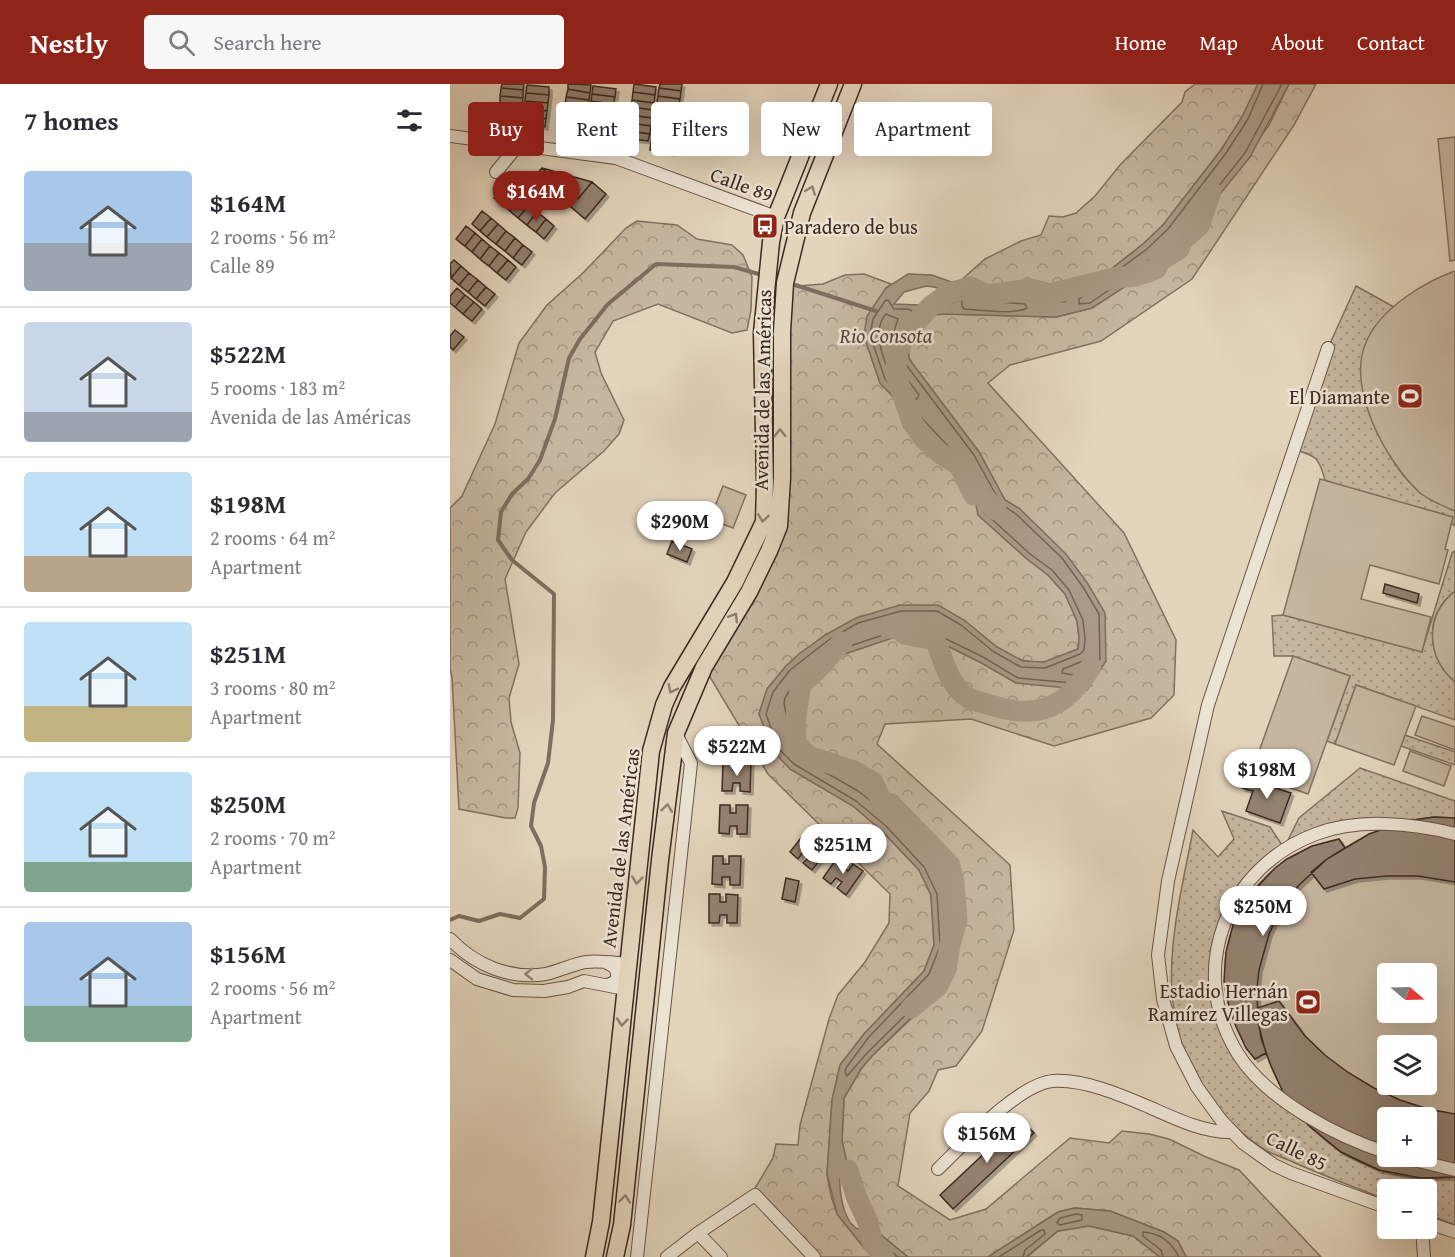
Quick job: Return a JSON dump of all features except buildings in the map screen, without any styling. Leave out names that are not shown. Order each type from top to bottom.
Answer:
[{"type":"main road","name":"Avenida de las Américas","points":[[628,964],[651,751],[664,705],[672,687],[735,582],[764,522],[762,333],[766,283],[776,217],[829,84]]},
{"type":"main road","name":"Avenida de las Américas","points":[[594,1257],[601,1222],[630,981],[660,860],[676,733],[704,667],[749,592],[779,526],[782,478],[782,331],[785,283],[802,213],[853,84]]},
{"type":"main road","points":[[628,964],[630,981]]},
{"type":"main road","name":"Avenida de las Américas","points":[[615,1257],[622,1225],[643,1023],[630,981]]},
{"type":"street","name":"Calle 89","points":[[450,136],[468,138]]},
{"type":"street","name":"Calle 89","points":[[544,148],[616,158],[776,217]]},
{"type":"street","points":[[496,172],[509,156]]},
{"type":"street","name":"Calle 85","points":[[1328,348],[1208,705],[1168,881],[1158,955],[1168,1023],[1176,1046],[1209,1106],[1232,1132],[1260,1156],[1291,1173],[1377,1204]]},
{"type":"street","points":[[637,1257],[691,763],[676,733]]},
{"type":"street","points":[[1377,1149],[1344,1136],[1308,1115],[1261,1081],[1249,1069],[1231,1041],[1219,1009],[1215,976],[1218,943],[1229,911],[1252,876],[1284,849],[1315,834],[1373,824],[1413,826],[1455,834]]},
{"type":"street","points":[[450,939],[460,950],[479,963],[500,971],[522,975],[565,970],[586,962],[628,964]]},
{"type":"street","points":[[450,960],[477,979],[513,990],[544,991],[568,987],[584,981],[630,981],[669,956]]},
{"type":"street","points":[[607,963],[615,967],[617,972],[615,981],[630,981]]},
{"type":"street","points":[[938,1169],[995,1115],[1027,1090],[1052,1081],[1107,1089],[1208,1130],[1232,1132]]},
{"type":"street","points":[[1437,1166],[1455,1170]]},
{"type":"street","points":[[667,1257],[755,1195],[814,1257]]},
{"type":"street","points":[[1437,1226],[1455,1233]]},
{"type":"street","points":[[698,1233],[721,1257]]},
{"type":"street","points":[[1423,1239],[1424,1257]]},
{"type":"green space","points":[[1195,84],[1258,84],[1242,117],[1221,150],[1163,225],[1143,244],[1091,285],[1064,302],[988,295],[958,283],[985,259],[1021,241],[1041,235],[1049,216],[1063,217],[1076,213],[1095,196],[1120,165],[1182,102],[1185,92]]},
{"type":"green space","points":[[1289,84],[1316,84],[1294,125],[1192,279],[1101,341],[1010,365],[988,383],[1124,533],[1176,640],[1174,695],[1151,718],[1054,746],[971,719],[885,724],[877,744],[1010,865],[1014,930],[982,1031],[956,1066],[938,1070],[929,1091],[910,1113],[898,1186],[950,1220],[986,1209],[1070,1138],[1109,1143],[1122,1131],[1149,1134],[1169,1139],[1239,1170],[1321,1257],[1186,1257],[1178,1241],[1164,1232],[1110,1211],[1075,1208],[1058,1212],[988,1257],[908,1257],[880,1234],[849,1172],[842,1141],[844,1098],[861,1069],[872,1056],[913,1017],[957,938],[954,883],[935,850],[905,820],[862,786],[808,756],[796,743],[790,702],[801,684],[823,661],[904,634],[935,640],[1016,683],[1106,661],[1020,509],[1005,500],[979,452],[909,359],[907,332],[920,316],[945,314],[1056,317],[1092,308],[1129,284],[1182,241],[1202,217],[1269,125]]},
{"type":"green space","points":[[1455,137],[1455,260],[1450,261],[1438,139]]},
{"type":"green space","points":[[637,221],[677,225],[697,239],[732,245],[743,255],[752,277],[751,310],[747,330],[732,333],[658,304],[613,321],[595,352],[601,373],[624,420],[619,434],[604,451],[555,493],[526,532],[505,579],[519,664],[509,698],[511,722],[520,753],[518,808],[515,818],[459,809],[450,668],[450,508],[462,496],[495,424],[519,343],[547,305],[584,272],[626,228]]},
{"type":"green space","name":"El Diamante","points":[[1455,271],[1455,511],[1419,492],[1393,461],[1372,421],[1361,379],[1362,358],[1367,340],[1382,317],[1404,298],[1429,282]]},
{"type":"green space","points":[[864,274],[891,284],[886,288],[864,336],[880,383],[959,465],[974,495],[979,515],[1048,575],[1065,594],[1077,621],[1079,638],[1078,649],[1051,660],[1031,662],[1000,649],[964,620],[826,634],[786,666],[767,689],[759,714],[790,769],[853,806],[882,831],[919,870],[931,895],[934,945],[924,971],[864,1034],[840,1065],[832,1100],[827,1174],[831,1196],[837,1214],[865,1249],[876,1257],[814,1257],[754,1190],[773,1158],[776,1144],[798,1145],[800,1125],[829,1019],[838,995],[865,962],[889,923],[890,894],[768,774],[704,667],[779,526],[785,287],[823,284],[845,275]]},
{"type":"green space","points":[[1356,286],[1394,307],[1373,329],[1362,384],[1377,432],[1403,475],[1420,493],[1455,511],[1455,526],[1439,513],[1339,486],[1325,480],[1321,466],[1315,458],[1293,449],[1328,348]]},
{"type":"green space","points":[[1320,479],[1453,517],[1445,549],[1448,550],[1439,584],[1370,565],[1361,599],[1431,617],[1422,652],[1283,615]]},
{"type":"green space","points":[[723,486],[746,495],[733,528],[710,519]]},
{"type":"green space","points":[[1455,551],[1455,591],[1438,612],[1432,636],[1439,660],[1455,682],[1455,720],[1356,685],[1335,744],[1327,741],[1350,676],[1293,656],[1274,656],[1272,616],[1283,615],[1422,651],[1452,553]]},
{"type":"green space","points":[[1455,591],[1455,682],[1438,661],[1432,636],[1438,612]]},
{"type":"green space","points":[[1293,656],[1350,676],[1308,794],[1251,774]]},
{"type":"green space","points":[[1356,685],[1416,706],[1394,765],[1335,744]]},
{"type":"green space","points":[[1422,716],[1455,727],[1455,750],[1415,735]]},
{"type":"green space","points":[[1405,735],[1455,752],[1455,765],[1401,746]]},
{"type":"green space","points":[[1410,751],[1451,766],[1444,786],[1403,771]]},
{"type":"green space","points":[[1360,768],[1455,801],[1455,834],[1432,829],[1328,830],[1258,870],[1218,943],[1224,1025],[1261,1081],[1363,1144],[1377,1148],[1377,1167],[1437,1167],[1437,1165],[1455,1170],[1455,1225],[1437,1218],[1437,1179],[1377,1179],[1377,1196],[1265,1150],[1250,1140],[1224,1115],[1192,1069],[1180,1037],[1173,1003],[1172,970],[1179,901],[1193,830],[1218,857],[1234,839],[1222,811],[1270,827],[1284,848],[1299,818]]},
{"type":"green space","name":"Estadio Hernán Ramírez Villegas","points":[[1434,817],[1455,818],[1455,1177],[1423,1178],[1392,1174],[1364,1164],[1338,1150],[1315,1131],[1295,1108],[1279,1082],[1266,1053],[1255,1059],[1236,1026],[1226,991],[1226,957],[1234,925],[1250,896],[1273,871],[1303,851],[1339,839],[1345,848],[1366,836],[1410,821]]},
{"type":"green space","points":[[1089,1226],[1133,1236],[1160,1257],[1027,1257],[1058,1231]]},
{"type":"water","name":"Rio Consota","points":[[1258,84],[1289,84],[1250,157],[1182,241],[1129,284],[1092,308],[1056,317],[945,314],[920,316],[907,332],[909,359],[979,452],[1005,500],[1020,509],[1066,554],[1088,584],[1105,613],[1106,661],[1087,690],[1016,683],[936,640],[904,634],[824,661],[801,684],[790,702],[796,743],[808,756],[862,786],[905,820],[950,865],[954,883],[957,938],[955,950],[946,969],[927,1002],[872,1056],[861,1069],[844,1098],[842,1141],[849,1172],[880,1234],[908,1257],[876,1257],[865,1249],[837,1214],[827,1174],[832,1100],[840,1065],[864,1034],[924,971],[934,945],[931,895],[919,870],[882,831],[853,806],[790,769],[773,751],[759,714],[767,689],[800,653],[827,634],[856,618],[900,605],[938,605],[964,620],[997,647],[1023,661],[1044,662],[1078,649],[1079,638],[1077,621],[1065,594],[1048,575],[978,515],[974,495],[959,465],[880,383],[864,336],[867,316],[886,288],[908,274],[932,275],[988,295],[1064,302],[1091,285],[1163,225],[1221,150],[1242,117]],"holes":[[[926,286],[943,290],[958,301],[944,306],[894,304],[904,292]],[[840,1173],[862,1206],[869,1230],[860,1230],[848,1219],[840,1190]]]},
{"type":"water","points":[[1075,1208],[1110,1211],[1164,1232],[1178,1241],[1186,1257],[1160,1257],[1133,1236],[1089,1226],[1058,1231],[1026,1257],[988,1257],[1058,1212]]},
{"type":"waterway","points":[[996,510],[981,494],[974,495],[959,465],[941,454],[924,439],[912,422],[897,378],[896,356],[907,332],[931,306],[949,293],[971,287],[988,295],[1030,289],[1050,294],[1114,278],[1136,276],[1156,269],[1160,261],[1179,249],[1182,241],[1199,226],[1211,191]]},
{"type":"waterway","points":[[450,920],[459,916],[479,921],[500,914],[520,918],[544,899],[545,867],[541,846],[531,826],[534,803],[548,763],[553,720],[554,594],[512,560],[498,540],[501,512],[512,494],[528,479],[540,460],[555,419],[569,358],[580,339],[608,304],[656,264],[734,267],[762,275]]},
{"type":"waterway","points":[[789,283],[876,311]]},
{"type":"waterway","points":[[888,628],[901,629],[904,634],[935,640],[951,679],[961,692],[973,700],[1010,710],[1038,710],[1051,706],[1072,691],[1091,666]]},
{"type":"waterway","points":[[842,642],[801,684],[795,721],[796,743],[808,756],[854,771],[873,782],[882,802],[891,804],[950,865],[954,883],[957,920],[946,969],[938,986],[911,1008]]},
{"type":"waterway","points":[[848,1170],[856,1196],[868,1222],[872,1242],[884,1257]]},
{"type":"place","name":"Paradero de bus","points":[[765,226]]},
{"type":"place","name":"El Diamante","points":[[1410,396]]},
{"type":"place","name":"Estadio Hernán Ramírez Villegas","points":[[1308,1002]]}]
